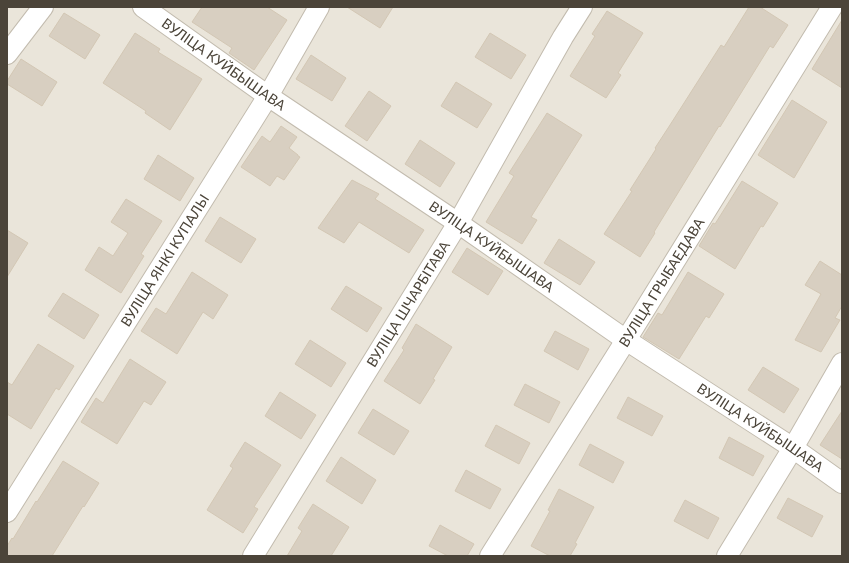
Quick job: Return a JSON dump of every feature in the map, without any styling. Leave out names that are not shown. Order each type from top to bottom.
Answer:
[{"type":"street","points":[[7,54],[43,7]]},
{"type":"street","name":"ВУЛІЦА КУЙБЫШАВА","points":[[143,7],[268,96],[458,223],[626,340],[793,448],[842,483]]},
{"type":"street","name":"ВУЛІЦА ЯНКІ КУПАЛЫ","points":[[7,512],[268,96],[319,7]]},
{"type":"street","name":"ВУЛІЦА ШЧАРБІТАВА","points":[[253,556],[458,223],[563,37],[582,7]]},
{"type":"street","name":"ВУЛІЦА ГРЫБАЕДАВА","points":[[490,556],[626,340],[832,7]]},
{"type":"street","points":[[727,556],[793,448],[842,363]]},
{"type":"shaded area","points":[[7,7],[842,7],[842,556],[7,556]]},
{"type":"building","points":[[202,7],[267,7],[287,20],[254,70],[229,53],[232,48],[192,22]]},
{"type":"building","points":[[347,7],[393,7],[380,28]]},
{"type":"building","points":[[749,7],[760,7],[788,25],[773,48],[770,46],[720,127],[719,126],[640,257],[604,234],[632,191],[630,190],[656,149],[655,148],[721,45],[724,47]]},
{"type":"building","points":[[607,11],[643,33],[618,73],[621,75],[606,98],[570,76],[595,36],[592,34]]},
{"type":"building","points":[[64,13],[100,35],[85,59],[49,36]]},
{"type":"building","points":[[842,20],[842,88],[812,69]]},
{"type":"building","points":[[135,33],[160,49],[158,52],[202,79],[170,130],[145,113],[146,111],[103,83]]},
{"type":"building","points":[[490,33],[526,55],[511,79],[475,57]]},
{"type":"building","points":[[311,55],[346,78],[332,101],[296,79]]},
{"type":"building","points":[[21,59],[57,82],[42,106],[7,84],[7,81]]},
{"type":"building","points":[[456,82],[492,104],[477,128],[441,106]]},
{"type":"building","points":[[369,91],[391,106],[367,141],[345,126]]},
{"type":"building","points":[[792,100],[827,122],[794,178],[758,155]]},
{"type":"building","points":[[547,113],[582,135],[531,217],[537,220],[522,244],[486,222],[514,176],[509,173]]},
{"type":"building","points":[[281,126],[297,137],[289,148],[300,157],[284,180],[277,176],[270,186],[241,167],[262,136],[270,142]]},
{"type":"building","points":[[420,140],[455,163],[440,187],[405,164]]},
{"type":"building","points":[[158,155],[194,178],[180,201],[144,179]]},
{"type":"building","points":[[352,180],[379,194],[375,199],[424,230],[409,253],[359,222],[344,243],[318,228]]},
{"type":"building","points":[[742,181],[778,203],[763,227],[761,226],[735,269],[699,246],[713,223],[715,224]]},
{"type":"building","points":[[126,199],[162,221],[141,254],[144,256],[121,293],[85,270],[99,247],[113,256],[128,233],[111,222]]},
{"type":"building","points":[[220,217],[256,239],[241,263],[205,241]]},
{"type":"building","points":[[7,230],[28,243],[7,277]]},
{"type":"building","points":[[559,239],[595,262],[580,285],[544,263]]},
{"type":"building","points":[[467,248],[503,271],[488,295],[452,272]]},
{"type":"building","points":[[820,261],[842,275],[842,306],[835,318],[840,320],[821,352],[795,340],[821,294],[805,285]]},
{"type":"building","points":[[192,272],[228,295],[213,319],[203,312],[177,354],[141,331],[156,308],[166,314]]},
{"type":"building","points":[[688,272],[724,294],[709,318],[706,316],[679,359],[643,337],[658,313],[662,315]]},
{"type":"building","points":[[346,286],[382,308],[367,332],[331,309]]},
{"type":"building","points":[[63,293],[99,315],[84,339],[48,316]]},
{"type":"building","points":[[416,324],[452,347],[433,379],[435,380],[420,404],[384,381],[404,350],[402,348]]},
{"type":"building","points":[[555,331],[589,349],[578,370],[544,351]]},
{"type":"building","points":[[310,340],[346,363],[331,387],[295,364]]},
{"type":"building","points":[[38,344],[74,366],[59,390],[56,388],[31,429],[7,414],[7,382],[12,385]]},
{"type":"building","points":[[130,359],[166,382],[151,405],[144,401],[117,444],[81,422],[96,398],[103,403]]},
{"type":"building","points":[[763,367],[799,389],[784,413],[748,390]]},
{"type":"building","points":[[525,384],[560,402],[549,423],[514,405]]},
{"type":"building","points":[[280,392],[316,415],[301,439],[265,416]]},
{"type":"building","points":[[628,397],[663,416],[652,436],[617,418]]},
{"type":"building","points":[[373,409],[409,431],[394,455],[358,433]]},
{"type":"building","points":[[842,411],[842,459],[820,445]]},
{"type":"building","points":[[496,425],[530,443],[519,464],[485,446]]},
{"type":"building","points":[[729,437],[764,456],[753,476],[719,458]]},
{"type":"building","points":[[245,442],[281,465],[254,507],[258,509],[243,533],[207,510],[233,468],[230,466]]},
{"type":"building","points":[[590,444],[624,462],[613,483],[579,465]]},
{"type":"building","points":[[341,457],[376,480],[362,504],[326,481]]},
{"type":"building","points":[[63,461],[99,483],[52,556],[7,556],[7,546]]},
{"type":"building","points":[[466,470],[501,489],[490,509],[455,491]]},
{"type":"building","points":[[559,489],[594,507],[575,543],[577,544],[570,556],[550,556],[531,546],[550,511],[548,510]]},
{"type":"building","points":[[788,498],[823,516],[812,537],[777,518]]},
{"type":"building","points":[[685,500],[719,518],[708,539],[674,521]]},
{"type":"building","points":[[313,504],[349,527],[331,556],[287,556],[302,531],[298,528]]},
{"type":"building","points":[[440,525],[474,544],[467,556],[448,556],[429,546]]}]
